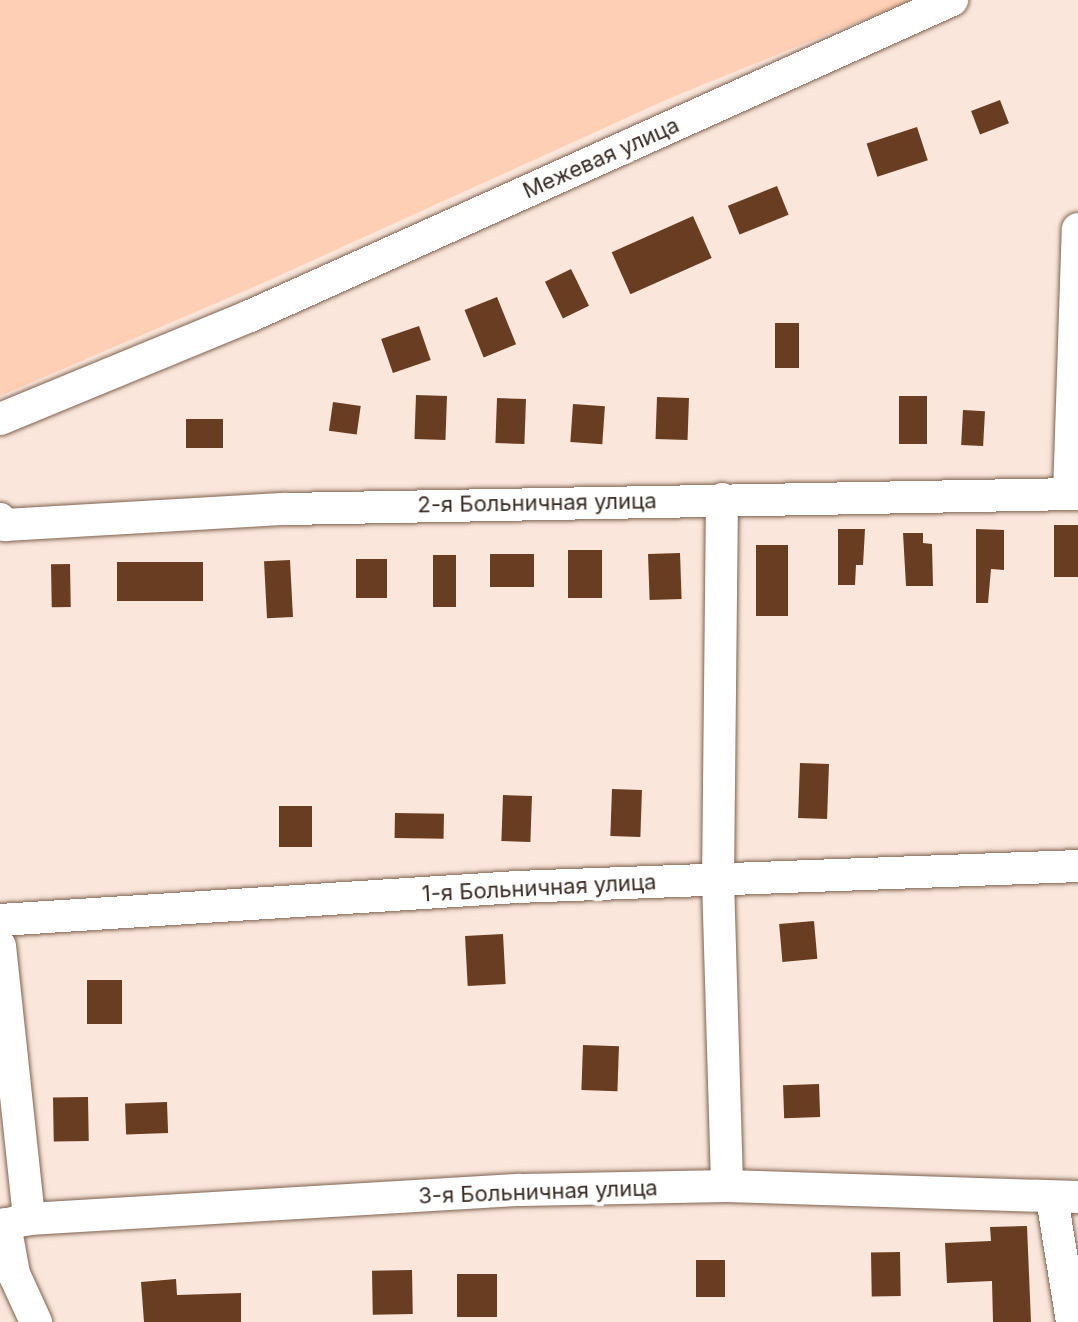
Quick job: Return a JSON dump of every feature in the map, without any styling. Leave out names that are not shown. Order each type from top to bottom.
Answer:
[{"type":"street","name":"Межевая улица","points":[[0,419],[250,316],[952,0]]},
{"type":"street","points":[[1074,494],[1078,229]]},
{"type":"street","name":"2-я Больничная улица","points":[[2,526],[286,509],[1074,494]]},
{"type":"street","points":[[722,499],[718,880],[727,1186]]},
{"type":"street","name":"1-я Больничная улица","points":[[0,920],[517,887],[1078,866]]},
{"type":"street","points":[[0,946],[14,1274],[36,1322]]},
{"type":"street","name":"3-я Больничная улица","points":[[11,1223],[520,1190],[727,1186],[1065,1197]]},
{"type":"street","points":[[1065,1197],[1072,1322]]},
{"type":"shaded area","points":[[0,0],[912,0],[670,98],[263,283],[0,396]]},
{"type":"building","points":[[1000,100],[1009,123],[980,134],[971,111]]},
{"type":"building","points":[[917,127],[928,160],[877,177],[867,143]]},
{"type":"building","points":[[777,186],[789,215],[739,235],[728,206]]},
{"type":"building","points":[[693,216],[712,258],[630,294],[612,252]]},
{"type":"building","points":[[571,269],[589,306],[563,319],[545,282]]},
{"type":"building","points":[[497,297],[516,344],[484,357],[465,310]]},
{"type":"building","points":[[775,323],[799,323],[799,368],[775,368]]},
{"type":"building","points":[[419,326],[431,360],[393,373],[381,339]]},
{"type":"building","points":[[416,395],[447,396],[445,440],[414,439]]},
{"type":"building","points":[[899,396],[927,396],[927,444],[899,444]]},
{"type":"building","points":[[657,397],[689,398],[688,440],[656,439]]},
{"type":"building","points":[[497,398],[526,399],[524,444],[495,443]]},
{"type":"building","points":[[333,402],[361,406],[357,435],[329,431]]},
{"type":"building","points":[[573,404],[605,406],[602,444],[570,442]]},
{"type":"building","points":[[963,410],[985,411],[983,446],[961,445]]},
{"type":"building","points":[[186,419],[223,419],[223,448],[186,448]]},
{"type":"building","points":[[1054,525],[1078,525],[1078,577],[1054,577]]},
{"type":"building","points":[[838,529],[865,529],[863,565],[856,565],[855,585],[838,585]]},
{"type":"building","points":[[976,529],[1004,530],[1004,570],[991,569],[988,603],[976,603]]},
{"type":"building","points":[[903,533],[923,533],[923,543],[932,544],[933,586],[906,586]]},
{"type":"building","points":[[756,545],[788,545],[788,616],[756,616]]},
{"type":"building","points":[[568,550],[602,550],[602,598],[568,598]]},
{"type":"building","points":[[680,553],[682,599],[650,600],[648,554]]},
{"type":"building","points":[[490,554],[534,554],[534,587],[490,587]]},
{"type":"building","points":[[433,555],[456,555],[456,607],[433,607]]},
{"type":"building","points":[[356,559],[387,559],[387,598],[356,598]]},
{"type":"building","points":[[290,560],[293,617],[267,618],[264,561]]},
{"type":"building","points":[[117,562],[203,562],[203,601],[117,601]]},
{"type":"building","points":[[51,564],[70,564],[71,607],[52,607]]},
{"type":"building","points":[[800,763],[829,764],[827,819],[798,818]]},
{"type":"building","points":[[612,789],[642,790],[640,837],[610,836]]},
{"type":"building","points":[[503,795],[532,796],[530,842],[501,841]]},
{"type":"building","points":[[279,806],[312,806],[312,847],[279,847]]},
{"type":"building","points":[[395,813],[444,814],[444,839],[395,838]]},
{"type":"building","points":[[814,921],[817,959],[782,962],[779,924]]},
{"type":"building","points":[[503,934],[506,984],[468,986],[465,936]]},
{"type":"building","points":[[87,980],[122,980],[122,1024],[87,1024]]},
{"type":"building","points":[[583,1045],[619,1046],[617,1091],[581,1090]]},
{"type":"building","points":[[819,1084],[820,1117],[784,1118],[783,1085]]},
{"type":"building","points":[[88,1097],[89,1141],[54,1142],[53,1098]]},
{"type":"building","points":[[167,1102],[168,1133],[126,1134],[125,1103]]},
{"type":"building","points":[[1027,1226],[1031,1322],[993,1322],[992,1281],[947,1283],[945,1243],[991,1241],[990,1227]]},
{"type":"building","points":[[900,1252],[901,1296],[872,1296],[871,1253]]},
{"type":"building","points":[[696,1260],[725,1260],[725,1297],[696,1297]]},
{"type":"building","points":[[412,1270],[413,1314],[373,1315],[372,1271]]},
{"type":"building","points":[[457,1274],[497,1274],[497,1317],[457,1317]]},
{"type":"building","points":[[176,1279],[177,1295],[241,1293],[241,1322],[144,1322],[141,1282]]}]
